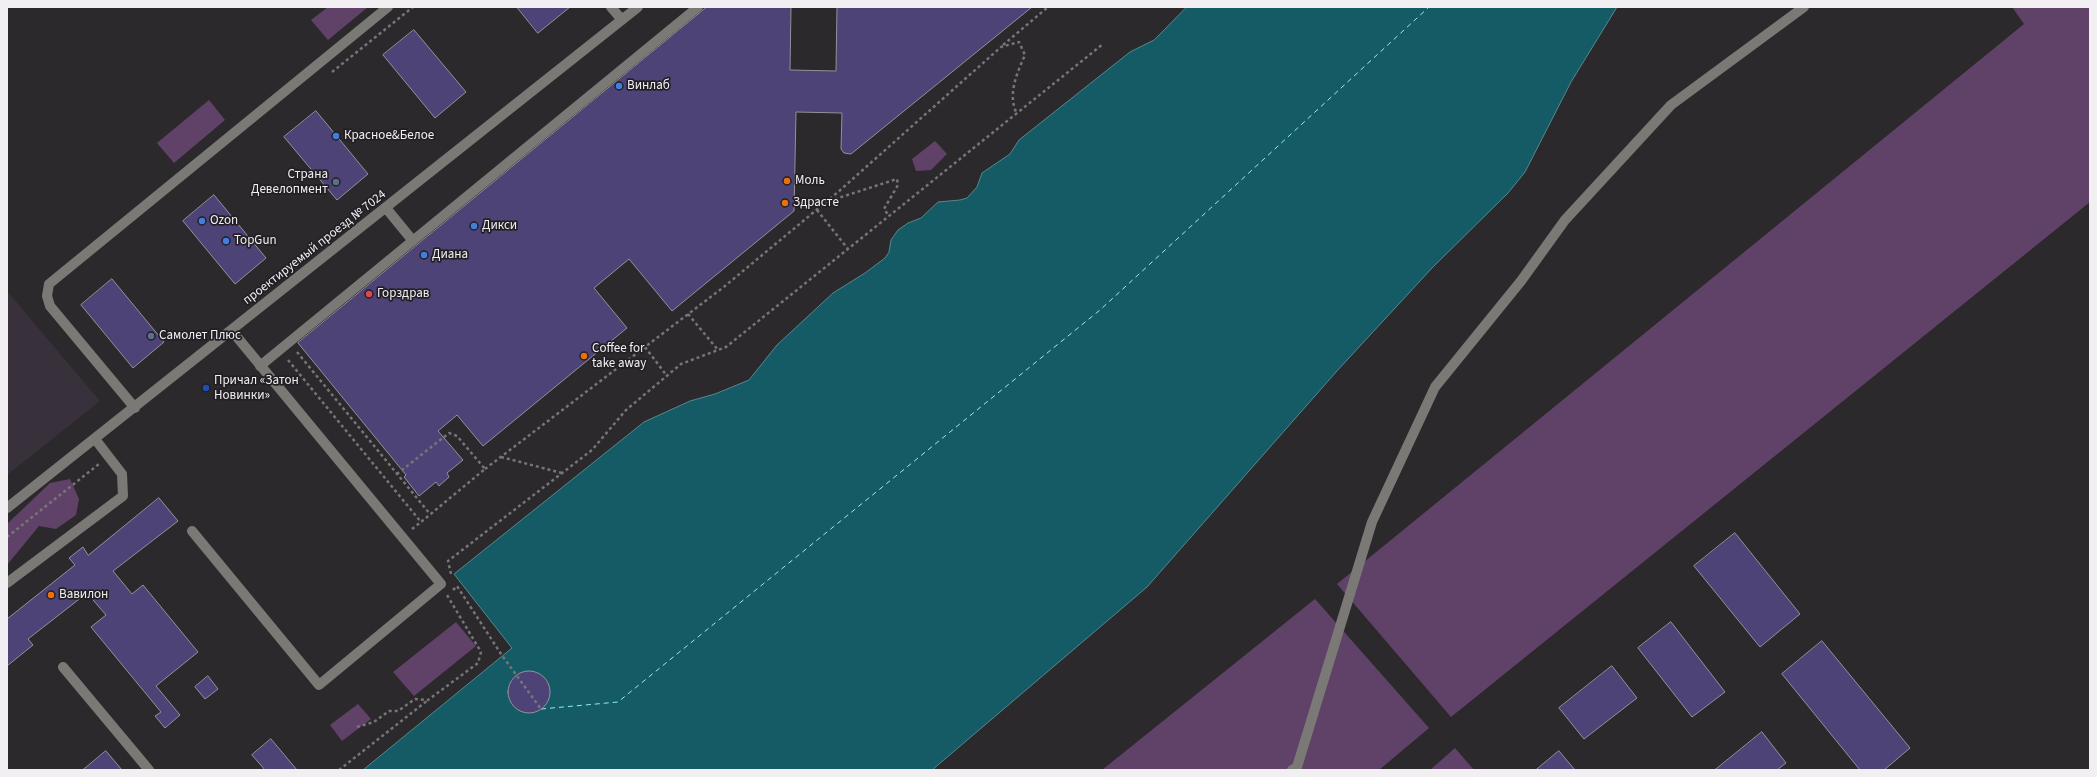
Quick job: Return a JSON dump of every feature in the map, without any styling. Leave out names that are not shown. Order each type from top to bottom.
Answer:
[{"type":"street","points":[[135,408],[50,306],[47,296],[49,284],[388,7]]},
{"type":"street","points":[[611,7],[622,20]]},
{"type":"street","name":"проектируемый проезд № 7024","points":[[7,508],[232,331],[638,7]]},
{"type":"street","points":[[260,366],[698,7]]},
{"type":"street","points":[[1292,770],[1297,767],[1372,522],[1434,387],[1521,281],[1565,220],[1671,105],[1804,7]]},
{"type":"street","points":[[386,208],[413,241]]},
{"type":"street","points":[[192,531],[318,685],[441,584],[232,331]]},
{"type":"street","points":[[7,583],[123,496],[122,474],[94,439]]},
{"type":"street","points":[[63,667],[149,770]]},
{"type":"path","points":[[329,74],[413,7]]},
{"type":"path","points":[[279,350],[421,522],[485,469],[688,314],[827,202],[1048,7]]},
{"type":"path","points":[[1001,47],[1019,42],[1025,54],[1014,79],[1013,106],[1017,114]]},
{"type":"path","points":[[451,575],[448,561],[592,450],[626,410],[681,364],[726,347],[1103,44]]},
{"type":"path","points":[[827,202],[897,179],[898,185],[884,209],[888,216]]},
{"type":"path","points":[[817,210],[848,249]]},
{"type":"path","points":[[688,314],[718,350]]},
{"type":"path","points":[[289,342],[430,514]]},
{"type":"path","points":[[645,347],[667,376]]},
{"type":"path","points":[[397,474],[449,433],[457,436],[485,469]]},
{"type":"path","points":[[7,537],[108,457]]},
{"type":"path","points":[[501,457],[562,473]]},
{"type":"path","points":[[452,582],[541,709]]},
{"type":"path","points":[[339,770],[478,663],[480,652],[441,584]]},
{"type":"path","points":[[357,727],[374,722],[389,711],[398,711],[415,699],[428,700]]},
{"type":"shaded area","points":[[328,7],[368,7],[328,40],[311,20]]},
{"type":"shaded area","points":[[2012,7],[2090,7],[2090,202],[1451,717],[1337,584],[2024,24]]},
{"type":"shaded area","points":[[209,100],[225,120],[174,163],[157,143]]},
{"type":"shaded area","points":[[935,141],[947,154],[931,170],[916,171],[912,159]]},
{"type":"shaded area","points":[[7,291],[100,401],[7,475]]},
{"type":"shaded area","points":[[70,479],[79,499],[76,515],[56,529],[39,526],[7,565],[7,524],[50,483]]},
{"type":"shaded area","points":[[1315,599],[1429,728],[1379,770],[1102,770]]},
{"type":"shaded area","points":[[456,622],[476,646],[414,696],[393,672]]},
{"type":"shaded area","points":[[358,704],[371,719],[342,741],[330,725]]},
{"type":"shaded area","points":[[1455,748],[1474,770],[1430,770]]},
{"type":"water","points":[[1187,7],[1617,7],[1571,82],[1525,172],[1508,193],[1432,268],[1336,372],[1147,587],[932,770],[363,770],[512,648],[454,574],[644,422],[690,401],[715,394],[749,380],[777,345],[833,293],[865,273],[885,258],[889,252],[891,240],[898,230],[908,223],[921,218],[938,202],[967,198],[977,187],[982,173],[1010,154],[1019,140],[1130,52],[1154,40]]},
{"type":"building","points":[[517,7],[570,7],[538,33]]},
{"type":"building","points":[[707,7],[791,7],[790,70],[836,71],[837,7],[1032,7],[851,154],[844,153],[841,149],[842,113],[796,112],[794,211],[672,311],[629,259],[594,288],[627,328],[483,446],[457,415],[438,431],[463,460],[447,473],[449,477],[439,486],[436,482],[419,496],[404,477],[406,475],[298,343]]},
{"type":"building","points":[[414,30],[466,92],[435,118],[383,55]]},
{"type":"building","points":[[316,111],[368,174],[337,200],[284,137]]},
{"type":"building","points":[[214,195],[266,258],[235,284],[183,221]]},
{"type":"building","points":[[112,279],[164,342],[133,368],[81,305]]},
{"type":"building","points":[[159,498],[178,521],[113,571],[132,594],[143,585],[198,652],[156,686],[180,715],[165,728],[155,716],[161,712],[91,627],[106,615],[87,593],[28,639],[33,645],[7,666],[7,619],[75,565],[69,558],[83,547],[88,555]]},
{"type":"building","points":[[1735,533],[1800,614],[1760,647],[1694,566]]},
{"type":"building","points":[[1671,622],[1725,692],[1692,717],[1638,648]]},
{"type":"building","points":[[1822,641],[1910,748],[1884,770],[1860,770],[1782,674]]},
{"type":"building","points":[[1612,666],[1637,698],[1584,739],[1559,708]]},
{"type":"building","points":[[525,671],[533,671],[544,677],[550,688],[550,696],[544,707],[533,713],[525,713],[514,707],[508,696],[508,688],[514,677]]},
{"type":"building","points":[[208,676],[218,689],[205,699],[195,687]]},
{"type":"building","points":[[1762,732],[1786,763],[1777,770],[1715,770]]},
{"type":"building","points":[[271,739],[297,770],[265,770],[252,755]]},
{"type":"building","points":[[106,751],[122,770],[83,770]]},
{"type":"building","points":[[1559,751],[1575,770],[1536,770]]},
{"type":"ferry route","points":[[541,709],[618,702],[1100,310],[1429,7]]},
{"type":"place","name":"Винлаб","points":[[619,86]]},
{"type":"place","name":"Красное&Белое","points":[[336,136]]},
{"type":"place","name":"Моль","points":[[787,181]]},
{"type":"place","name":"Страна Девелопмент","points":[[336,182]]},
{"type":"place","name":"Здрасте","points":[[785,203]]},
{"type":"place","name":"Ozon","points":[[202,221]]},
{"type":"place","name":"Дикси","points":[[474,226]]},
{"type":"place","name":"TopGun","points":[[226,241]]},
{"type":"place","name":"Диана","points":[[424,255]]},
{"type":"place","name":"Горздрав","points":[[369,294]]},
{"type":"place","name":"Самолет Плюс","points":[[151,336]]},
{"type":"place","name":"Coffee for take away","points":[[584,356]]},
{"type":"place","name":"Причал «Затон Новинки»","points":[[206,388]]},
{"type":"place","name":"Вавилон","points":[[51,595]]}]
